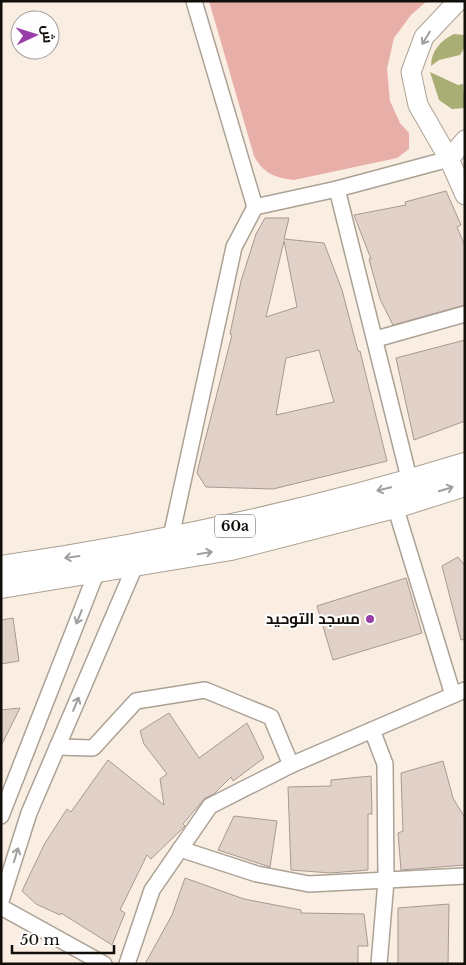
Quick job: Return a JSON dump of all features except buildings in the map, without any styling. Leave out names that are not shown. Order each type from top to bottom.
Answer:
[{"type":"main road","name":"60a","points":[[1,586],[97,563],[168,550],[465,465]]},
{"type":"main road","name":"60a","points":[[168,550],[231,548],[395,506],[465,484]]},
{"type":"main road","name":"60a","points":[[1,568],[97,563]]},
{"type":"street","points":[[168,550],[234,247],[255,207],[194,1]]},
{"type":"street","points":[[458,1],[424,37],[411,72],[418,105],[457,157],[465,195]]},
{"type":"street","points":[[255,207],[337,189],[457,157],[465,140]]},
{"type":"street","points":[[337,189],[410,482]]},
{"type":"street","points":[[376,340],[465,314]]},
{"type":"street","points":[[127,964],[152,890],[210,806],[291,765],[459,693],[395,506]]},
{"type":"street","points":[[1,901],[29,813],[135,556]]},
{"type":"street","points":[[1,816],[8,779],[97,563]]},
{"type":"street","points":[[57,747],[93,748],[136,701],[205,690],[270,717],[291,765]]},
{"type":"street","points":[[372,730],[385,764],[386,881],[379,964]]},
{"type":"street","points":[[180,849],[257,874],[309,884],[465,876]]},
{"type":"street","points":[[1,907],[104,964]]},
{"type":"shaded area","points":[[209,1],[427,1],[411,15],[394,38],[387,69],[390,101],[400,123],[409,133],[409,149],[397,158],[294,180],[270,174],[261,167],[254,156]]},
{"type":"shaded area","points":[[454,34],[465,35],[465,47],[460,55],[439,60],[431,66],[435,51],[445,39]]},
{"type":"shaded area","points":[[430,72],[458,85],[463,84],[465,108],[452,109],[439,100]]},
{"type":"place","name":"مسجد التوحيد","points":[[370,619]]}]
